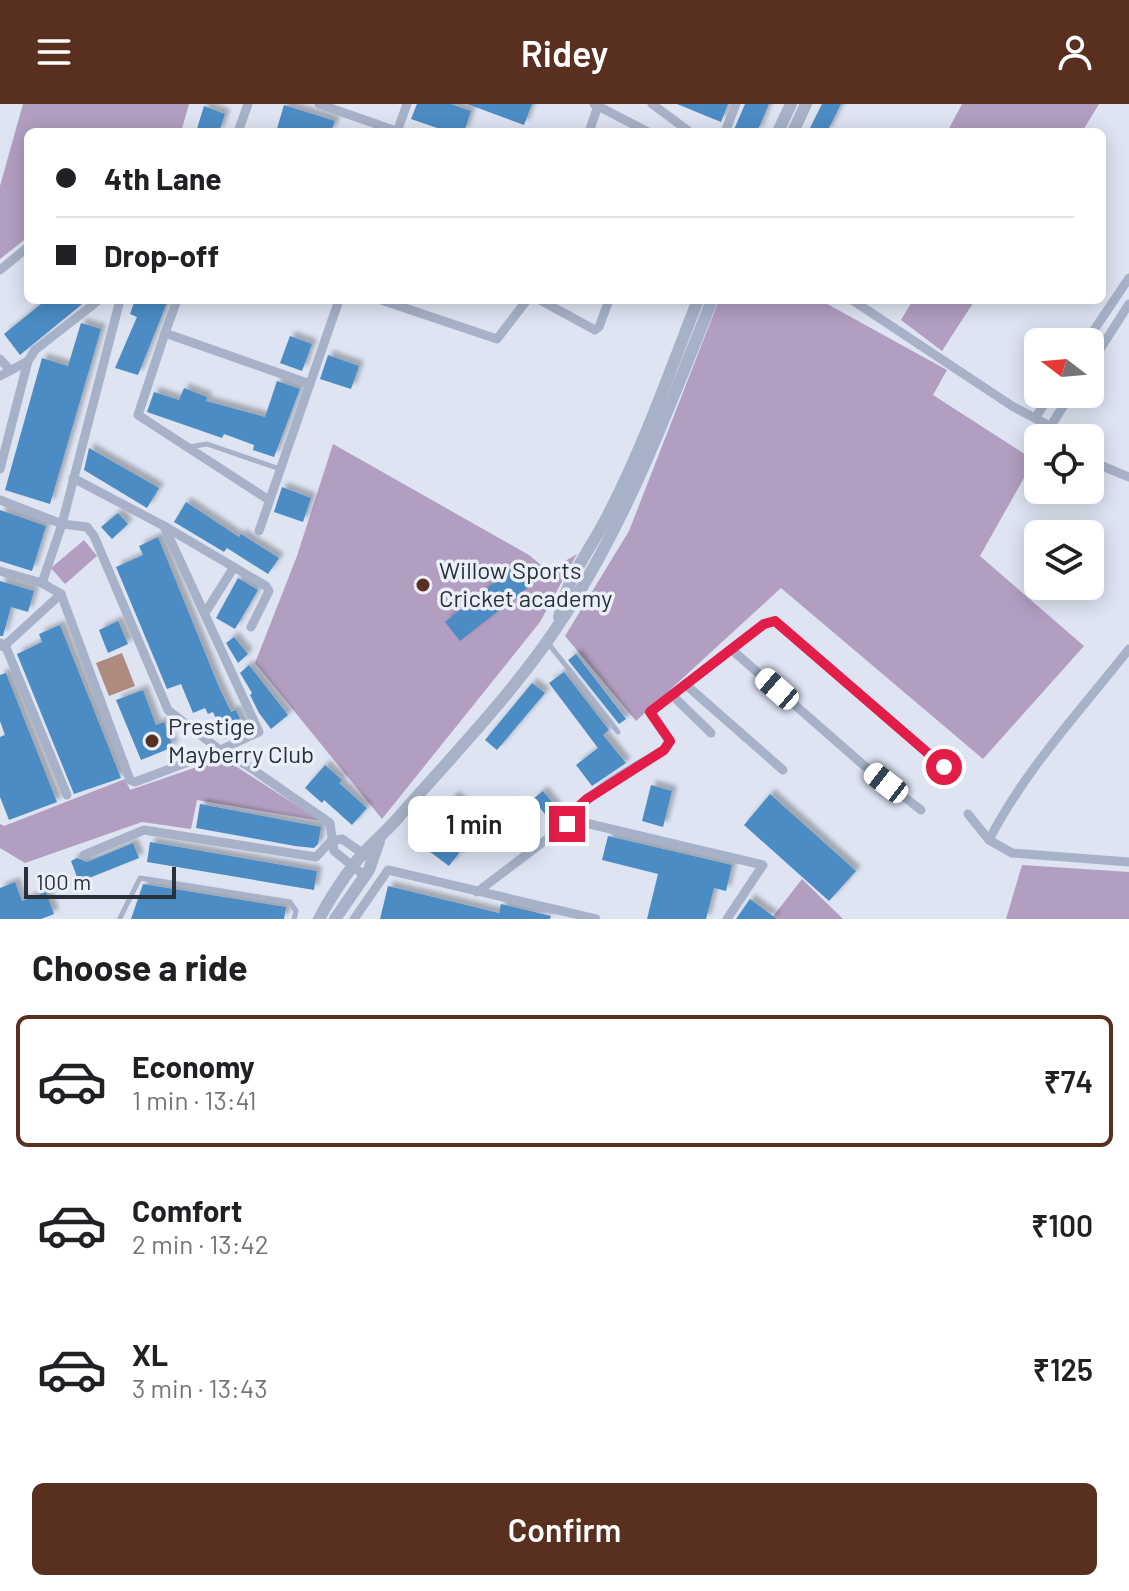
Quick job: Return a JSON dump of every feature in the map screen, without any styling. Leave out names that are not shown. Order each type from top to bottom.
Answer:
[{"type":"street","points":[[239,128],[248,104]]},
{"type":"street","points":[[319,104],[387,128]]},
{"type":"street","points":[[399,128],[407,104]]},
{"type":"street","points":[[652,104],[685,128]]},
{"type":"street","points":[[727,128],[736,104]]},
{"type":"street","points":[[780,128],[791,104]]},
{"type":"street","points":[[795,128],[806,104]]},
{"type":"street","points":[[590,128],[596,105],[640,128]]},
{"type":"street","points":[[0,270],[24,250]]},
{"type":"street","points":[[1095,328],[1129,278]]},
{"type":"street","points":[[0,469],[28,361],[35,350],[94,304]]},
{"type":"street","points":[[42,583],[62,524],[119,304]]},
{"type":"street","points":[[176,304],[138,415],[269,500]]},
{"type":"street","points":[[259,531],[338,304]]},
{"type":"street","points":[[393,304],[497,339],[524,304]]},
{"type":"street","points":[[547,304],[595,330],[608,304]]},
{"type":"street","points":[[558,624],[564,593],[608,517],[696,304]]},
{"type":"street","points":[[335,919],[365,876],[369,858],[380,838],[471,736],[558,624],[619,523],[668,412],[710,304]]},
{"type":"street","points":[[858,304],[1012,406],[1045,424]]},
{"type":"street","points":[[1104,343],[1129,304]]},
{"type":"street","points":[[1097,325],[1110,334]]},
{"type":"street","points":[[165,333],[310,384]]},
{"type":"street","points":[[0,359],[10,370]]},
{"type":"street","points":[[0,376],[28,361]]},
{"type":"street","points":[[1035,418],[1042,408]]},
{"type":"street","points":[[1104,467],[1129,477]]},
{"type":"street","points":[[73,478],[164,526],[269,589],[251,627]]},
{"type":"street","points":[[0,500],[62,524],[87,527],[94,536],[168,710],[220,750],[330,823],[334,851],[365,876]]},
{"type":"street","points":[[0,571],[42,583],[61,594],[130,780],[135,782],[259,732],[164,526]]},
{"type":"street","points":[[205,613],[234,567]]},
{"type":"street","points":[[61,594],[2,646],[67,795]]},
{"type":"street","points":[[477,892],[567,824],[587,799],[664,750],[670,741],[650,712],[764,624],[775,621],[944,767]]},
{"type":"street","points":[[731,649],[868,769],[921,810]]},
{"type":"street","points":[[989,840],[1003,813],[1041,759],[1129,649]]},
{"type":"street","points":[[685,684],[783,770]]},
{"type":"street","points":[[672,695],[711,733]]},
{"type":"street","points":[[411,803],[464,848]]},
{"type":"street","points":[[968,814],[989,840],[1012,853],[1129,862]]},
{"type":"street","points":[[567,824],[583,822],[763,865],[727,919]]},
{"type":"street","points":[[84,855],[144,830],[316,857],[331,841],[342,839],[369,858]]},
{"type":"street","points":[[319,919],[353,866],[369,858]]},
{"type":"street","points":[[354,919],[388,870],[596,919]]},
{"type":"lane","points":[[188,447],[207,444],[280,469]]},
{"type":"lane","points":[[547,642],[618,732]]},
{"type":"lane","points":[[120,918],[140,878],[290,902],[296,911],[294,919]]},
{"type":"shaded area","points":[[23,104],[189,104],[182,128],[24,128],[24,240],[0,259],[0,186]]},
{"type":"shaded area","points":[[962,104],[1099,104],[1084,128],[949,128]]},
{"type":"shaded area","points":[[717,304],[827,304],[947,370],[933,395],[1024,454],[1024,478],[980,556],[1024,594],[1024,600],[1031,600],[1084,646],[983,759],[781,588],[636,721],[565,636],[629,531]]},
{"type":"shaded area","points":[[911,304],[972,304],[942,351],[901,320]]},
{"type":"shaded area","name":"Willow Sports Cricket academy","points":[[333,444],[529,555],[548,571],[577,554],[540,622],[382,819],[255,663],[297,556]]},
{"type":"shaded area","points":[[84,540],[97,556],[65,584],[51,568]]},
{"type":"shaded area","points":[[122,653],[135,686],[109,696],[96,663]]},
{"type":"shaded area","points":[[223,758],[321,821],[197,800],[191,829],[142,822],[25,863],[0,848],[0,824],[4,826],[125,779],[130,790]]},
{"type":"shaded area","points":[[1022,865],[1129,872],[1129,919],[1006,919]]},
{"type":"shaded area","points":[[802,879],[843,919],[771,919]]},
{"type":"building","points":[[417,104],[451,104],[471,111],[465,128],[437,128],[411,119]]},
{"type":"building","points":[[467,104],[532,104],[524,125]]},
{"type":"building","points":[[677,104],[728,104],[721,122]]},
{"type":"building","points":[[745,104],[769,104],[759,128],[735,128]]},
{"type":"building","points":[[822,104],[841,104],[829,128],[810,128]]},
{"type":"building","points":[[284,105],[335,121],[332,128],[277,128]]},
{"type":"building","points":[[204,106],[225,114],[220,128],[197,128]]},
{"type":"building","points":[[41,304],[82,304],[20,355],[4,334]]},
{"type":"building","points":[[134,304],[166,304],[138,375],[115,368],[137,317],[130,314]]},
{"type":"building","points":[[81,323],[101,329],[50,504],[5,490],[42,358],[68,366]]},
{"type":"building","points":[[290,336],[312,344],[302,371],[280,363]]},
{"type":"building","points":[[328,355],[359,366],[351,389],[320,379]]},
{"type":"building","points":[[277,381],[300,389],[274,457],[253,450],[254,445],[224,434],[222,438],[147,412],[154,392],[179,400],[184,388],[207,397],[206,401],[265,417]]},
{"type":"building","points":[[89,448],[159,488],[147,508],[84,470]]},
{"type":"building","points":[[282,487],[311,498],[303,522],[274,512]]},
{"type":"building","points":[[186,502],[239,537],[241,534],[279,558],[268,574],[227,548],[224,552],[174,522]]},
{"type":"building","points":[[0,510],[46,526],[32,571],[0,561]]},
{"type":"building","points":[[118,513],[128,524],[112,539],[101,527]]},
{"type":"building","points":[[158,537],[219,687],[231,712],[236,710],[245,729],[225,739],[213,712],[208,714],[205,708],[193,713],[181,684],[167,689],[116,567],[143,555],[139,546]]},
{"type":"building","points":[[513,568],[528,587],[460,641],[445,622]]},
{"type":"building","points":[[238,578],[258,590],[235,629],[216,618]]},
{"type":"building","points":[[0,581],[34,591],[28,612],[11,607],[3,636],[0,636]]},
{"type":"building","points":[[118,621],[128,644],[108,653],[99,630]]},
{"type":"building","points":[[60,625],[121,778],[74,794],[17,654],[42,642],[39,634]]},
{"type":"building","points":[[234,637],[248,654],[238,663],[226,643]]},
{"type":"building","points":[[576,654],[626,719],[619,724],[568,660]]},
{"type":"building","points":[[249,665],[288,715],[271,729],[259,713],[240,673]]},
{"type":"building","points":[[564,672],[609,730],[603,735],[626,763],[592,786],[576,765],[598,748],[549,683]]},
{"type":"building","points":[[6,673],[57,802],[9,820],[0,797],[0,737],[5,735],[0,721],[0,675]]},
{"type":"building","points":[[532,683],[545,693],[497,750],[485,740]]},
{"type":"building","points":[[143,690],[156,725],[164,722],[173,747],[141,760],[116,700]]},
{"type":"building","points":[[325,765],[342,780],[339,783],[367,808],[352,825],[305,788]]},
{"type":"building","points":[[651,785],[672,791],[663,827],[642,821]]},
{"type":"building","points":[[543,791],[562,814],[551,822],[533,799]]},
{"type":"building","points":[[770,794],[856,871],[829,901],[744,825]]},
{"type":"building","points":[[454,796],[484,821],[473,836],[442,811]]},
{"type":"building","points":[[200,804],[321,827],[318,844],[314,848],[295,846],[196,828]]},
{"type":"building","points":[[515,824],[529,841],[520,849],[506,831]]},
{"type":"building","points":[[424,827],[459,853],[449,866],[414,840]]},
{"type":"building","points":[[608,836],[732,865],[726,891],[714,888],[706,919],[647,919],[658,874],[602,860]]},
{"type":"building","points":[[150,842],[317,871],[314,890],[147,862]]},
{"type":"building","points":[[133,843],[139,858],[79,882],[71,861],[77,858],[87,862]]},
{"type":"building","points":[[15,882],[22,901],[46,892],[54,914],[41,919],[0,919],[0,888]]},
{"type":"building","points":[[143,884],[286,907],[284,919],[131,919]]},
{"type":"building","points":[[388,886],[499,913],[501,904],[551,916],[550,919],[380,919]]},
{"type":"building","points":[[750,899],[777,919],[736,919]]},
{"type":"place","name":"Willow Sports Cricket academy","points":[[423,585]]},
{"type":"place","name":"Prestige Mayberry Club","points":[[152,741]]},
{"type":"route","points":[[567,824],[587,799],[664,750],[670,741],[650,712],[764,624],[775,621],[944,767]]}]
